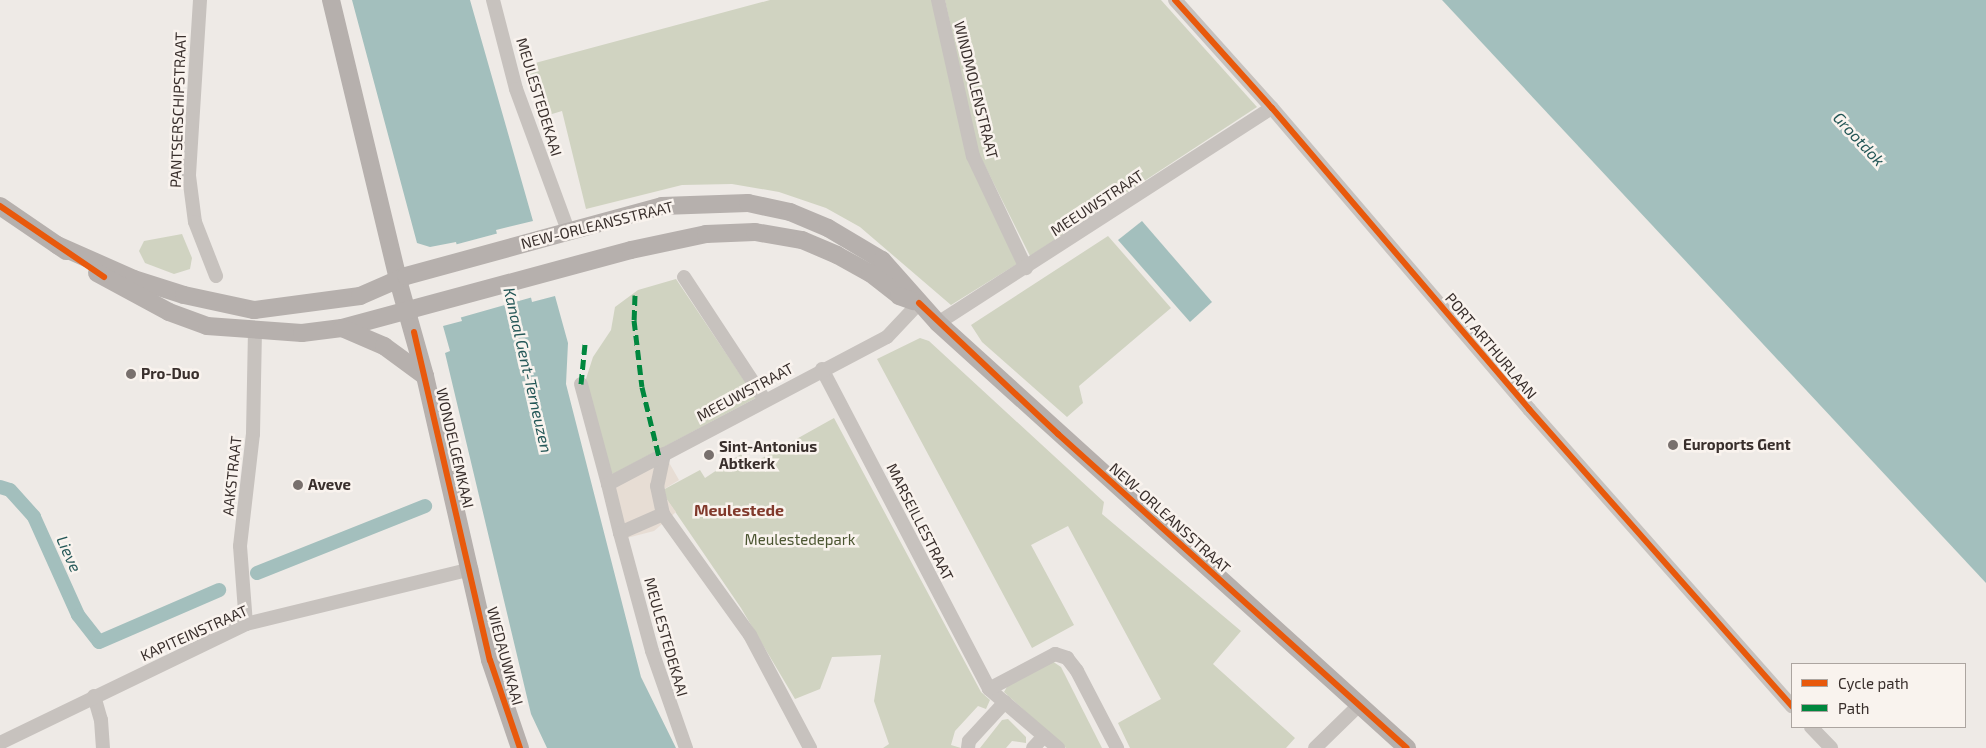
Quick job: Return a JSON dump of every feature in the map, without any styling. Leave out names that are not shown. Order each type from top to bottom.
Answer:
[{"type":"main road","name":"WONDELGEMKAAI","points":[[331,0],[398,280],[425,376],[471,569]]},
{"type":"main road","name":"NEW-ORLEANSSTRAAT","points":[[57,245],[134,279],[184,295],[254,310],[360,296],[398,280],[444,265],[662,206],[748,204],[790,212],[836,233],[882,260],[938,323],[1407,748]]},
{"type":"main road","points":[[0,206],[57,245]]},
{"type":"main road","name":"NEW-ORLEANSSTRAAT","points":[[57,245],[118,286],[170,312],[207,326],[255,332],[302,333],[342,328],[553,270],[706,234],[755,232],[802,240],[870,273],[899,296],[919,303]]},
{"type":"main road","points":[[342,328],[384,346],[425,376]]},
{"type":"main road","name":"WIEDAUWKAAI","points":[[471,569],[490,660],[520,748]]},
{"type":"street","name":"PANTSERSCHIPSTRAAT","points":[[200,0],[189,176],[195,222],[216,276]]},
{"type":"street","name":"MEULESTEDEKAAI","points":[[493,0],[519,97],[568,230]]},
{"type":"street","name":"WINDMOLENSTRAAT","points":[[938,0],[973,156],[1026,268]]},
{"type":"street","name":"PORT ARTHURLAAN","points":[[1174,0],[1272,108],[1528,409],[1791,705]]},
{"type":"street","name":"MEEUWSTRAAT","points":[[938,323],[1272,108]]},
{"type":"street","points":[[684,277],[764,399]]},
{"type":"street","name":"MEEUWSTRAAT","points":[[608,484],[764,399],[887,337],[919,303]]},
{"type":"street","name":"AAKSTRAAT","points":[[246,624],[240,546],[253,434],[255,332]]},
{"type":"street","name":"MARSEILLESTRAAT","points":[[822,369],[989,689],[1058,748]]},
{"type":"street","points":[[581,384],[608,484]]},
{"type":"street","points":[[662,455],[656,486],[663,514],[750,636],[810,748]]},
{"type":"street","name":"MEULESTEDEKAAI","points":[[608,484],[652,651],[686,748]]},
{"type":"street","points":[[620,533],[663,514]]},
{"type":"street","name":"KAPITEINSTRAAT","points":[[0,743],[246,624],[471,569]]},
{"type":"street","points":[[989,689],[1055,654],[1067,658],[1078,671],[1117,748]]},
{"type":"street","points":[[94,696],[100,720],[103,748]]},
{"type":"street","points":[[968,748],[969,741],[1005,702]]},
{"type":"street","points":[[1315,748],[1359,705]]},
{"type":"street","points":[[1812,728],[1831,748]]},
{"type":"street","points":[[1033,748],[1044,736]]},
{"type":"green space","points":[[770,0],[932,0],[968,159],[1017,264],[951,305],[860,227],[826,208],[779,192],[732,184],[682,185],[586,209],[562,111],[542,117],[524,66]]},
{"type":"green space","points":[[945,0],[1161,0],[1257,107],[1030,256],[977,150]]},
{"type":"green space","points":[[182,234],[192,258],[190,269],[174,274],[145,263],[139,251],[144,241]]},
{"type":"green space","points":[[1108,236],[1171,308],[1079,386],[1083,403],[1067,417],[982,342],[971,325]]},
{"type":"green space","points":[[676,279],[756,398],[613,474],[608,471],[584,385],[593,357],[611,330],[615,307],[638,290]]},
{"type":"green space","points":[[920,338],[929,341],[1104,502],[1102,514],[1241,631],[1213,664],[1295,738],[1286,748],[1130,748],[1118,723],[1161,699],[1068,526],[1031,545],[1074,625],[1032,648],[877,359]]},
{"type":"green space","name":"Meulestedepark","points":[[834,418],[981,692],[990,700],[986,709],[978,706],[955,731],[951,745],[961,748],[883,748],[889,744],[874,701],[881,655],[832,657],[820,689],[795,699],[741,608],[661,491],[700,470],[705,478],[741,454],[748,466]]},
{"type":"green space","points":[[1052,661],[1061,667],[1102,748],[1066,748],[1004,692],[1009,683]]},
{"type":"green space","points":[[1008,719],[1026,737],[1026,743],[1012,741],[1006,748],[980,748],[1002,720]]},
{"type":"shaded area","points":[[663,452],[679,480],[661,491],[676,512],[654,531],[619,540],[603,482]]},
{"type":"water","name":"Kanaal Gent-Terneuzen","points":[[352,0],[470,0],[533,221],[496,230],[513,297],[530,293],[532,302],[555,296],[568,343],[566,384],[641,677],[676,748],[547,748],[531,714],[445,353],[450,351],[443,326],[462,321],[459,312],[473,308],[456,242],[430,247],[417,243]]},
{"type":"water","name":"Grootdok","points":[[1442,0],[1986,0],[1986,583]]},
{"type":"water","points":[[1142,221],[1212,302],[1190,322],[1118,240]]},
{"type":"pier","points":[[499,233],[515,294],[530,290],[533,297],[459,318],[458,310],[470,307],[454,245]]},
{"type":"waterway","name":"Lieve","points":[[0,487],[10,490],[34,517],[78,615],[99,642],[219,590]]},
{"type":"waterway","points":[[257,573],[425,506]]},
{"type":"marked path","points":[[635,295],[634,320],[642,387],[659,457]]},
{"type":"marked path","points":[[581,384],[585,344]]},
{"type":"cycle path","points":[[1175,0],[1272,108],[1529,409],[1791,705]]},
{"type":"cycle path","points":[[0,206],[104,277]]},
{"type":"cycle path","points":[[919,303],[1058,434],[1407,748]]},
{"type":"cycle path","points":[[414,332],[490,660],[520,748]]},
{"type":"place","name":"Pro-Duo","points":[[131,374]]},
{"type":"place","name":"Euroports Gent","points":[[1673,445]]},
{"type":"place","name":"Sint-Antonius Abtkerk","points":[[709,455]]},
{"type":"place","name":"Aveve","points":[[298,485]]},
{"type":"district","name":"Meulestede","points":[[739,510]]}]
